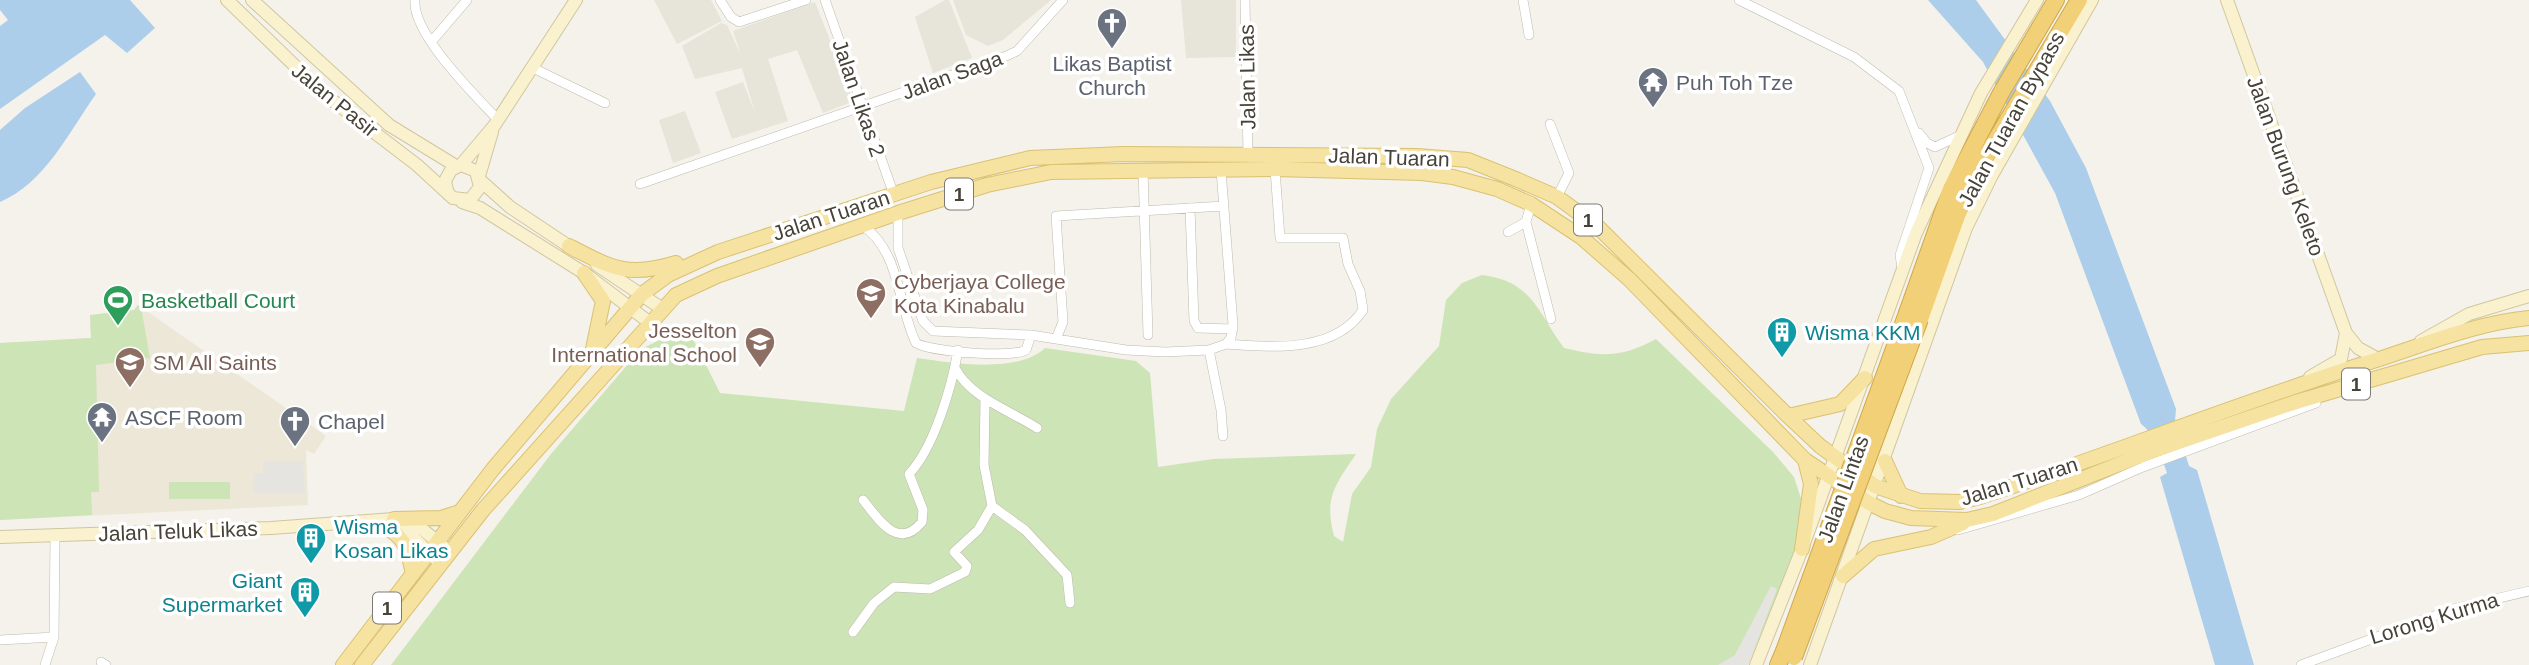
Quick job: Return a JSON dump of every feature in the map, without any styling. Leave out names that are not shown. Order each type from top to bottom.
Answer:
[{"type":"highway","name":"Jalan Tuaran Bypass","points":[[1913,316],[1951,189],[2001,93],[2056,0]]},
{"type":"highway","name":"Jalan Tuaran Bypass","points":[[1913,316],[1959,210],[2011,113],[2079,0]]},
{"type":"highway","name":"Jalan Lintas","points":[[1787,659],[1913,316]]},
{"type":"main road","name":"Jalan Tuaran","points":[[343,665],[460,512],[592,351],[642,294],[668,275],[710,254],[894,195],[978,169],[1045,155],[1417,156],[1468,160],[1557,197],[1598,227],[1788,416],[1835,457],[1875,486],[1920,501],[1960,502],[2152,445],[2303,383],[2477,327],[2529,318]]},
{"type":"main road","points":[[1248,155],[1255,163],[1384,166],[1401,172]]},
{"type":"main road","name":"Jalan Tuaran","points":[[362,665],[483,510],[662,307],[687,288],[898,213],[1025,176],[1071,169],[1401,172],[1464,180],[1531,204],[1581,237],[1629,279],[1805,460],[1885,512],[1911,518],[1967,520],[2021,504],[2152,445]]},
{"type":"main road","points":[[569,246],[608,267],[629,272],[647,272],[710,254]]},
{"type":"main road","points":[[584,273],[603,301],[592,351]]},
{"type":"main road","points":[[1670,321],[1680,310]]},
{"type":"main road","name":"Jalan Tuaran","points":[[2182,434],[2482,347],[2529,343]]},
{"type":"main road","points":[[1788,416],[1840,404],[1865,378]]},
{"type":"main road","points":[[1802,549],[1811,484],[1805,460]]},
{"type":"main road","points":[[1885,461],[1900,496]]},
{"type":"main road","points":[[389,523],[441,518],[460,512]]},
{"type":"main road","points":[[1842,579],[1874,549],[1931,537],[1967,520]]},
{"type":"main road","points":[[389,523],[405,543],[413,573]]},
{"type":"street","name":"Jalan Pasir","points":[[227,0],[324,94],[417,164],[453,197],[480,208],[584,273],[649,322]]},
{"type":"street","name":"Jalan Pasir","points":[[252,0],[388,125],[458,166]]},
{"type":"street","points":[[415,0],[416,14],[432,41],[496,123]]},
{"type":"street","points":[[432,41],[467,0]]},
{"type":"street","points":[[496,123],[475,197],[453,197],[445,181],[496,123],[576,0]]},
{"type":"street","points":[[720,0],[731,17],[739,22],[806,0]]},
{"type":"street","name":"Jalan Likas 2","points":[[825,0],[860,107],[894,195]]},
{"type":"street","name":"Jalan Saga","points":[[640,184],[1017,51],[1063,0]]},
{"type":"street","name":"Jalan Likas","points":[[1245,0],[1248,155]]},
{"type":"street","points":[[1523,0],[1529,35]]},
{"type":"street","points":[[1739,0],[1854,57],[1883,76],[1899,91],[1929,167],[1900,255],[1902,269]]},
{"type":"street","points":[[1756,665],[1802,549],[1902,269],[1959,136],[2037,0]]},
{"type":"street","points":[[1810,665],[1966,228],[2014,136],[2092,0]]},
{"type":"street","name":"Jalan Burung Keleto","points":[[2227,0],[2346,333],[2358,348],[2378,359]]},
{"type":"street","points":[[531,67],[604,103]]},
{"type":"street","points":[[1550,124],[1569,173],[1557,197]]},
{"type":"street","points":[[1916,129],[1927,143],[1935,147],[1959,136]]},
{"type":"street","points":[[458,166],[471,167],[510,207],[662,307]]},
{"type":"street","points":[[1143,169],[1148,335]]},
{"type":"street","points":[[898,213],[898,248],[926,326],[941,333],[1031,335],[1142,352],[1209,350],[1226,344],[1300,346],[1344,327],[1363,310],[1360,291],[1348,264],[1343,238],[1280,238],[1275,169]]},
{"type":"street","points":[[1222,170],[1233,329],[1226,344]]},
{"type":"street","points":[[1531,204],[1526,222],[1551,319]]},
{"type":"street","points":[[1056,339],[1063,322],[1056,216],[1224,206]]},
{"type":"street","points":[[1190,208],[1194,321],[1198,328],[1233,329]]},
{"type":"street","points":[[1508,232],[1526,222]]},
{"type":"street","points":[[862,225],[875,234],[888,254],[916,343],[958,350],[1023,352],[1030,345],[1031,335]]},
{"type":"street","points":[[2408,349],[2469,314],[2529,296]]},
{"type":"street","points":[[2303,383],[2341,359],[2346,333]]},
{"type":"street","points":[[863,500],[890,533],[901,535],[912,531],[922,522],[923,510],[908,480],[909,474],[922,460],[932,439],[955,368],[958,350]]},
{"type":"street","points":[[1209,350],[1221,410],[1223,436]]},
{"type":"street","points":[[955,368],[965,383],[985,399],[1037,428]]},
{"type":"street","points":[[1931,537],[2079,495],[2143,467],[2316,403],[2335,390]]},
{"type":"street","points":[[853,632],[869,608],[894,587],[930,589],[965,572],[967,566],[954,552],[978,530],[992,506],[984,465],[985,399]]},
{"type":"street","points":[[1853,408],[1868,428],[1887,431],[1897,425]]},
{"type":"street","points":[[992,506],[1025,530],[1067,575],[1070,603]]},
{"type":"street","points":[[1967,520],[1987,523]]},
{"type":"street","name":"Jalan Teluk Likas","points":[[0,537],[356,523],[416,524],[445,558]]},
{"type":"street","points":[[45,665],[54,637],[55,535]]},
{"type":"street","points":[[1795,567],[1809,554],[1824,553],[1835,561],[1842,579]]},
{"type":"street","name":"Lorong Kurma","points":[[2301,665],[2453,609],[2529,591]]},
{"type":"street","points":[[0,640],[54,637]]},
{"type":"shaded area","points":[[654,0],[711,0],[722,21],[677,44]]},
{"type":"shaded area","points":[[949,0],[972,58],[933,73],[915,17]]},
{"type":"shaded area","points":[[953,0],[1051,0],[1003,40],[988,46],[966,35]]},
{"type":"shaded area","points":[[1181,0],[1236,0],[1236,57],[1186,58]]},
{"type":"shaded area","points":[[815,2],[854,101],[823,113],[797,50],[768,59],[788,121],[732,139],[715,92],[743,82],[755,113],[742,68],[695,79],[682,46],[721,23],[727,25],[741,55],[733,31]]},
{"type":"shaded area","points":[[685,111],[701,153],[673,163],[659,120]]},
{"type":"shaded area","name":"SM All Saints","points":[[138,305],[326,436],[314,454],[306,450],[308,505],[0,520],[0,343],[91,338],[90,315],[134,310]]},
{"type":"shaded area","points":[[263,461],[303,461],[305,493],[254,493],[254,473],[263,473]]},
{"type":"shaded area","points":[[1771,586],[1777,589],[1748,665],[1718,665],[1735,655]]},
{"type":"green space","points":[[1482,275],[1499,278],[1523,291],[1564,348],[1589,353],[1622,353],[1656,339],[1773,452],[1794,477],[1805,511],[1799,542],[1748,665],[391,665],[551,454],[641,349],[687,327],[720,393],[904,411],[917,358],[966,364],[1002,364],[1033,356],[1045,348],[1136,361],[1150,373],[1158,467],[1213,459],[1356,454],[1337,484],[1331,502],[1334,536],[1343,542],[1352,494],[1371,467],[1377,429],[1391,399],[1439,346],[1446,300],[1462,283]]},
{"type":"green space","points":[[138,305],[141,307],[150,358],[96,365],[99,492],[91,492],[92,515],[0,520],[0,343],[91,338],[90,315],[134,310]]},
{"type":"green space","points":[[169,482],[230,482],[230,499],[169,499]]},
{"type":"water","points":[[0,0],[130,0],[155,28],[127,53],[105,35],[0,109],[0,26],[8,20],[0,10]]},
{"type":"water","points":[[1928,0],[1976,0],[2050,101],[2086,168],[2176,409],[2175,421],[2189,466],[2197,470],[2254,665],[2215,665],[2160,477],[2167,473],[2163,460],[2154,440],[2141,424],[2055,193],[1983,62]]},
{"type":"water","points":[[80,72],[96,94],[43,169],[16,193],[0,202],[0,130],[25,108]]},
{"type":"place","name":"Likas Baptist Church","points":[[1112,50]]},
{"type":"place","name":"Puh Toh Tze","points":[[1653,109]]},
{"type":"place","name":"Cyberjaya College Kota Kinabalu","points":[[871,320]]},
{"type":"place","name":"Basketball Court","points":[[118,327]]},
{"type":"place","name":"Wisma KKM","points":[[1782,359]]},
{"type":"place","name":"Jesselton International School","points":[[760,369]]},
{"type":"place","name":"SM All Saints","points":[[130,389]]},
{"type":"place","name":"ASCF Room","points":[[102,444]]},
{"type":"place","name":"Chapel","points":[[295,448]]},
{"type":"place","name":"Wisma Kosan Likas","points":[[311,565]]},
{"type":"place","name":"Giant Supermarket","points":[[305,619]]}]
